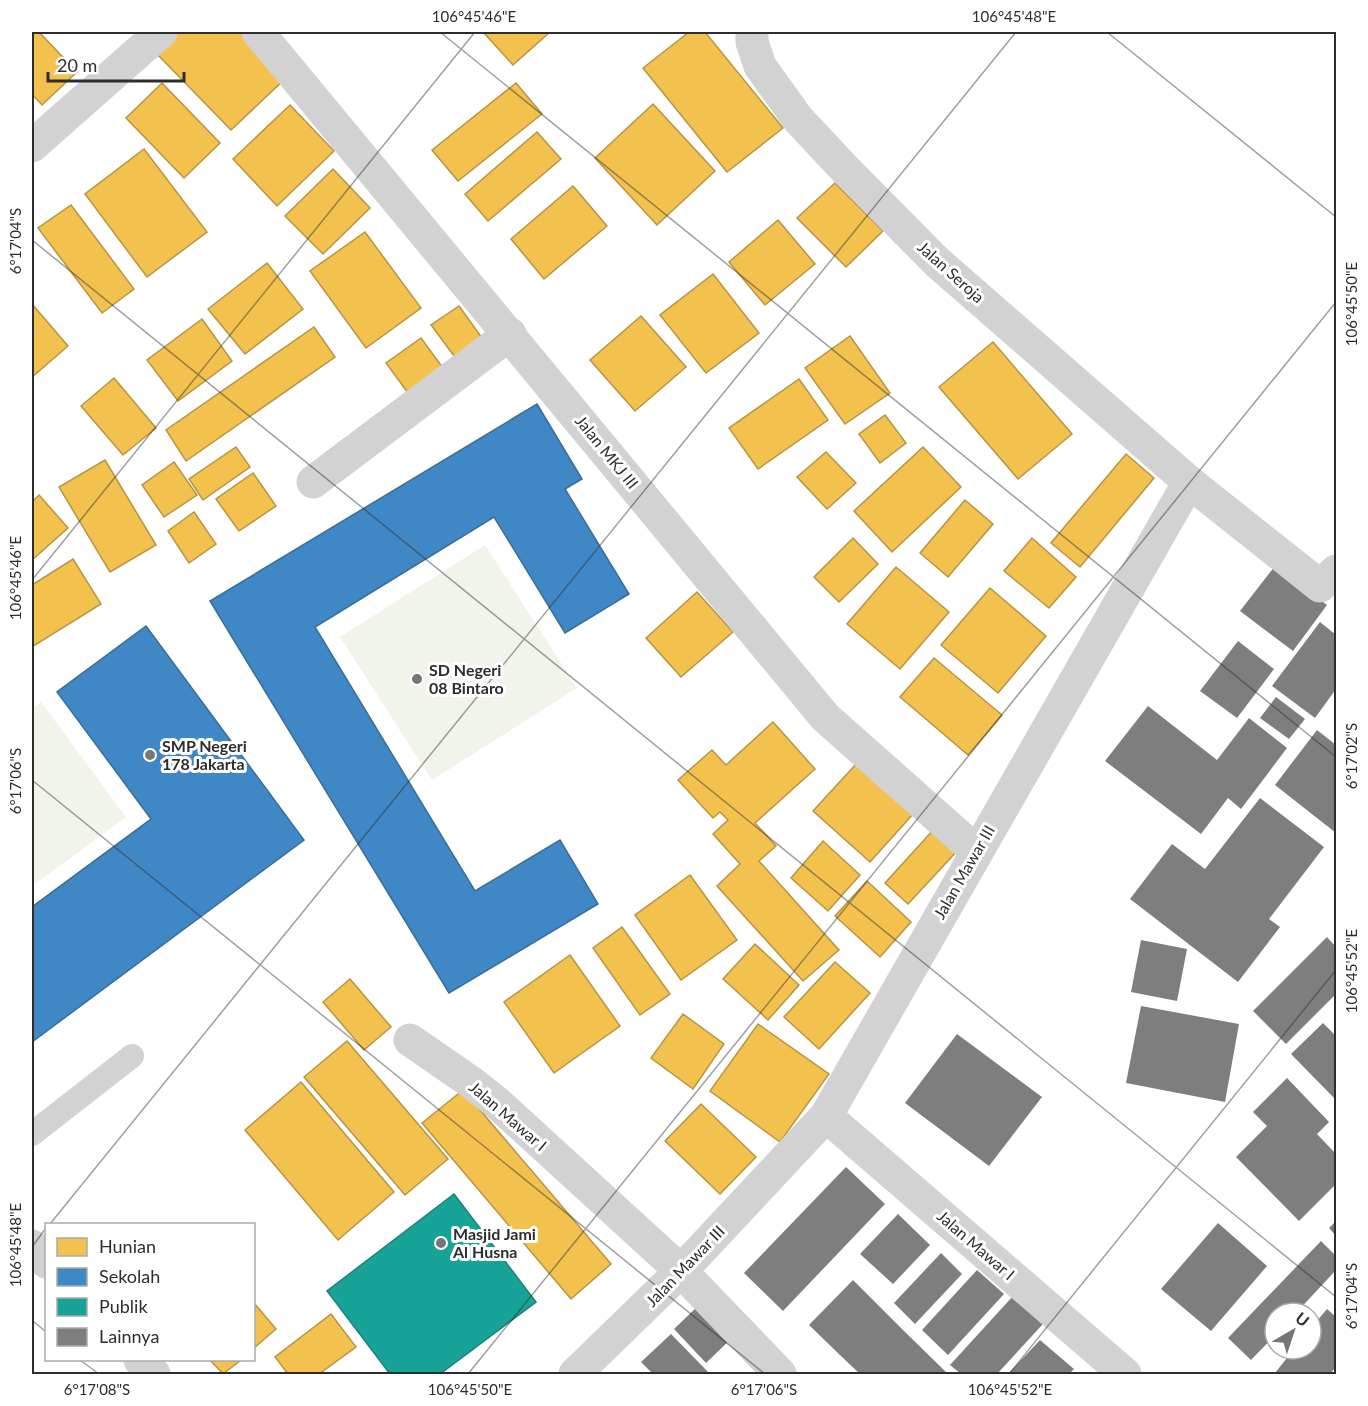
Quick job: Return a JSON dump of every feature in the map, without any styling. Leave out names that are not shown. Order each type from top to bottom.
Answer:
[{"type":"street","points":[[32,146],[161,32]]},
{"type":"street","name":"Jalan MKJ III","points":[[258,32],[825,717],[976,851]]},
{"type":"street","name":"Jalan Seroja","points":[[752,32],[752,42],[760,66],[798,119],[842,166],[938,262],[1190,482]]},
{"type":"street","points":[[313,482],[510,334]]},
{"type":"street","points":[[1190,482],[1331,588]]},
{"type":"street","name":"Jalan Mawar III","points":[[575,1374],[681,1271],[825,1116],[1190,482]]},
{"type":"street","name":"Jalan Mawar I","points":[[410,1040],[496,1102],[681,1271],[780,1374]]},
{"type":"street","name":"Jalan Mawar I","points":[[825,1116],[1125,1374]]},
{"type":"street","points":[[32,1246],[45,1261]]},
{"type":"street","points":[[142,1361],[154,1374]]},
{"type":"lane","points":[[32,1134],[132,1056]]},
{"type":"shaded area","points":[[485,545],[577,688],[432,780],[340,637]]},
{"type":"shaded area","points":[[41,702],[126,817],[32,886],[32,709]]},
{"type":"building: Hunian","points":[[32,32],[39,32],[77,72],[42,105],[32,94]]},
{"type":"building: Hunian","points":[[178,32],[241,32],[286,78],[231,130],[156,53]]},
{"type":"building: Hunian","points":[[483,32],[550,32],[513,65]]},
{"type":"building: Hunian","points":[[689,32],[705,32],[783,128],[727,172],[643,68]]},
{"type":"building: Hunian","points":[[162,83],[220,143],[184,178],[126,118]]},
{"type":"building: Hunian","points":[[516,83],[542,114],[458,181],[432,150]]},
{"type":"building: Hunian","points":[[653,104],[715,171],[657,225],[595,158]]},
{"type":"building: Hunian","points":[[290,105],[334,151],[277,206],[233,159]]},
{"type":"building: Hunian","points":[[537,132],[561,159],[488,221],[465,194]]},
{"type":"building: Hunian","points":[[144,149],[207,232],[147,277],[85,194]]},
{"type":"building: Hunian","points":[[333,169],[370,208],[323,254],[285,216]]},
{"type":"building: Hunian","points":[[835,183],[883,231],[846,267],[797,218]]},
{"type":"building: Hunian","points":[[573,186],[607,226],[544,279],[511,239]]},
{"type":"building: Hunian","points":[[71,205],[134,289],[102,313],[38,228]]},
{"type":"building: Hunian","points":[[778,220],[815,264],[765,305],[729,262]]},
{"type":"building: Hunian","points":[[365,232],[421,308],[366,348],[310,271]]},
{"type":"building: Hunian","points":[[267,263],[303,309],[245,354],[208,309]]},
{"type":"building: Hunian","points":[[713,274],[759,333],[706,373],[660,315]]},
{"type":"building: Hunian","points":[[32,304],[68,346],[32,377]]},
{"type":"building: Hunian","points":[[459,306],[490,349],[463,368],[431,325]]},
{"type":"building: Hunian","points":[[641,316],[686,367],[635,411],[590,360]]},
{"type":"building: Hunian","points":[[202,319],[232,361],[178,401],[147,360]]},
{"type":"building: Hunian","points":[[314,327],[335,357],[186,461],[166,430]]},
{"type":"building: Hunian","points":[[850,336],[890,393],[845,424],[805,368]]},
{"type":"building: Hunian","points":[[421,338],[446,372],[411,397],[386,363]]},
{"type":"building: Hunian","points":[[993,342],[1072,434],[1018,479],[939,387]]},
{"type":"building: Hunian","points":[[114,378],[156,428],[123,455],[81,406]]},
{"type":"building: Hunian","points":[[799,379],[828,420],[758,469],[729,428]]},
{"type":"building: Hunian","points":[[885,415],[906,443],[880,463],[859,434]]},
{"type":"building: Hunian","points":[[236,447],[250,467],[203,500],[189,479]]},
{"type":"building: Hunian","points":[[923,447],[961,487],[892,552],[854,511]]},
{"type":"building: Hunian","points":[[826,452],[856,483],[827,509],[797,477]]},
{"type":"building: Hunian","points":[[1126,454],[1154,478],[1080,567],[1051,543]]},
{"type":"building: Hunian","points":[[105,460],[156,545],[110,572],[59,487]]},
{"type":"building: Hunian","points":[[174,462],[197,495],[164,517],[142,485]]},
{"type":"building: Hunian","points":[[253,473],[276,506],[239,531],[216,499]]},
{"type":"building: Hunian","points":[[39,495],[68,528],[32,560],[32,502]]},
{"type":"building: Hunian","points":[[965,500],[993,524],[948,577],[920,553]]},
{"type":"building: Hunian","points":[[194,512],[216,544],[189,563],[168,531]]},
{"type":"building: Hunian","points":[[853,538],[878,564],[839,602],[814,577]]},
{"type":"building: Hunian","points":[[1032,538],[1076,577],[1049,608],[1004,571]]},
{"type":"building: Hunian","points":[[73,559],[101,604],[32,647],[32,585]]},
{"type":"building: Hunian","points":[[896,567],[949,612],[900,669],[847,624]]},
{"type":"building: Hunian","points":[[990,588],[1046,636],[998,693],[941,645]]},
{"type":"building: Hunian","points":[[697,592],[733,632],[681,677],[646,638]]},
{"type":"building: Hunian","points":[[934,658],[1002,715],[968,755],[900,697]]},
{"type":"building: Hunian","points":[[773,722],[815,769],[755,823],[776,846],[759,861],[839,950],[803,981],[717,886],[740,864],[713,834],[728,820],[720,812],[713,818],[678,780],[712,750],[726,765]]},
{"type":"building: Hunian","points":[[858,762],[914,813],[870,862],[813,811]]},
{"type":"building: Hunian","points":[[935,828],[959,849],[908,904],[885,883]]},
{"type":"building: Hunian","points":[[823,841],[860,875],[828,911],[791,878]]},
{"type":"building: Hunian","points":[[690,875],[737,940],[681,980],[635,915]]},
{"type":"building: Hunian","points":[[867,881],[911,922],[880,957],[835,916]]},
{"type":"building: Hunian","points":[[622,927],[670,994],[640,1015],[593,948]]},
{"type":"building: Hunian","points":[[755,944],[799,985],[768,1020],[723,979]]},
{"type":"building: Hunian","points":[[570,955],[620,1026],[554,1073],[504,1002]]},
{"type":"building: Hunian","points":[[835,962],[870,993],[819,1049],[784,1017]]},
{"type":"building: Hunian","points":[[350,979],[391,1027],[364,1050],[323,1002]]},
{"type":"building: Hunian","points":[[683,1014],[724,1044],[693,1089],[651,1058]]},
{"type":"building: Hunian","points":[[758,1024],[829,1074],[780,1142],[710,1091]]},
{"type":"building: Hunian","points":[[347,1041],[448,1159],[405,1195],[304,1077]]},
{"type":"building: Hunian","points":[[301,1082],[394,1192],[338,1240],[245,1130]]},
{"type":"building: Hunian","points":[[463,1090],[611,1264],[571,1299],[422,1123]]},
{"type":"building: Hunian","points":[[701,1104],[756,1157],[720,1194],[665,1141]]},
{"type":"building: Hunian","points":[[255,1304],[276,1329],[255,1347]]},
{"type":"building: Hunian","points":[[331,1314],[356,1347],[319,1374],[288,1374],[275,1357]]},
{"type":"building: Hunian","points":[[211,1361],[240,1361],[223,1374]]},
{"type":"building: Sekolah","points":[[537,404],[582,479],[565,489],[629,594],[565,633],[494,517],[315,627],[475,891],[560,840],[598,904],[449,993],[210,601]]},
{"type":"building: Sekolah","points":[[146,626],[304,840],[32,1042],[32,907],[151,819],[57,692]]},
{"type":"building: Publik","name":"Masjid Jami Al Husna","points":[[454,1194],[536,1302],[440,1374],[390,1374],[327,1291]]},
{"type":"building: Lainnya","points":[[1275,566],[1327,605],[1293,651],[1240,611]]},
{"type":"building: Lainnya","points":[[1320,622],[1336,635],[1336,689],[1315,718],[1272,686]]},
{"type":"building: Lainnya","points":[[1238,641],[1274,669],[1237,718],[1200,691]]},
{"type":"building: Lainnya","points":[[1276,697],[1305,719],[1289,739],[1260,718]]},
{"type":"building: Lainnya","points":[[1148,706],[1217,760],[1249,718],[1287,748],[1241,809],[1228,798],[1201,834],[1105,761]]},
{"type":"building: Lainnya","points":[[1317,730],[1336,745],[1336,833],[1275,785]]},
{"type":"building: Lainnya","points":[[1260,798],[1324,847],[1269,919],[1280,927],[1238,982],[1130,899],[1172,844],[1205,869]]},
{"type":"building: Lainnya","points":[[1327,937],[1336,947],[1336,994],[1286,1044],[1253,1011]]},
{"type":"building: Lainnya","points":[[1141,940],[1187,949],[1177,1001],[1131,992]]},
{"type":"building: Lainnya","points":[[1141,1006],[1239,1024],[1225,1102],[1126,1083]]},
{"type":"building: Lainnya","points":[[1323,1023],[1336,1036],[1336,1100],[1291,1054]]},
{"type":"building: Lainnya","points":[[957,1034],[1042,1097],[989,1166],[905,1103]]},
{"type":"building: Lainnya","points":[[1287,1078],[1329,1122],[1317,1134],[1336,1154],[1336,1184],[1299,1221],[1236,1157],[1267,1126],[1253,1112]]},
{"type":"building: Lainnya","points":[[846,1167],[885,1204],[783,1311],[744,1273]]},
{"type":"building: Lainnya","points":[[898,1214],[930,1245],[893,1284],[860,1254]]},
{"type":"building: Lainnya","points":[[1336,1221],[1336,1236],[1329,1228]]},
{"type":"building: Lainnya","points":[[1218,1223],[1267,1266],[1211,1331],[1161,1289]]},
{"type":"building: Lainnya","points":[[1321,1241],[1336,1256],[1336,1270],[1307,1301],[1263,1301]]},
{"type":"building: Lainnya","points":[[941,1253],[962,1274],[915,1324],[894,1303]]},
{"type":"building: Lainnya","points":[[977,1270],[1004,1294],[948,1355],[922,1330]]},
{"type":"building: Lainnya","points":[[853,1280],[948,1374],[860,1374],[809,1325]]},
{"type":"building: Lainnya","points":[[1013,1296],[1043,1324],[997,1374],[961,1374],[950,1365]]},
{"type":"building: Lainnya","points":[[1263,1301],[1263,1348],[1251,1360],[1228,1338]]},
{"type":"building: Lainnya","points":[[700,1304],[732,1338],[706,1363],[674,1329]]},
{"type":"building: Lainnya","points":[[1327,1309],[1336,1317],[1336,1367],[1330,1374],[1275,1373],[1284,1361],[1323,1361],[1323,1314]]},
{"type":"building: Lainnya","points":[[671,1334],[710,1374],[653,1374],[641,1362]]},
{"type":"building: Lainnya","points":[[1040,1340],[1074,1369],[1069,1374],[1008,1374]]},
{"type":"place","name":"SD Negeri 08 Bintaro","points":[[417,679]]},
{"type":"place","name":"SMP Negeri 178 Jakarta","points":[[150,755]]},
{"type":"place","name":"Masjid Jami Al Husna","points":[[441,1243]]}]
